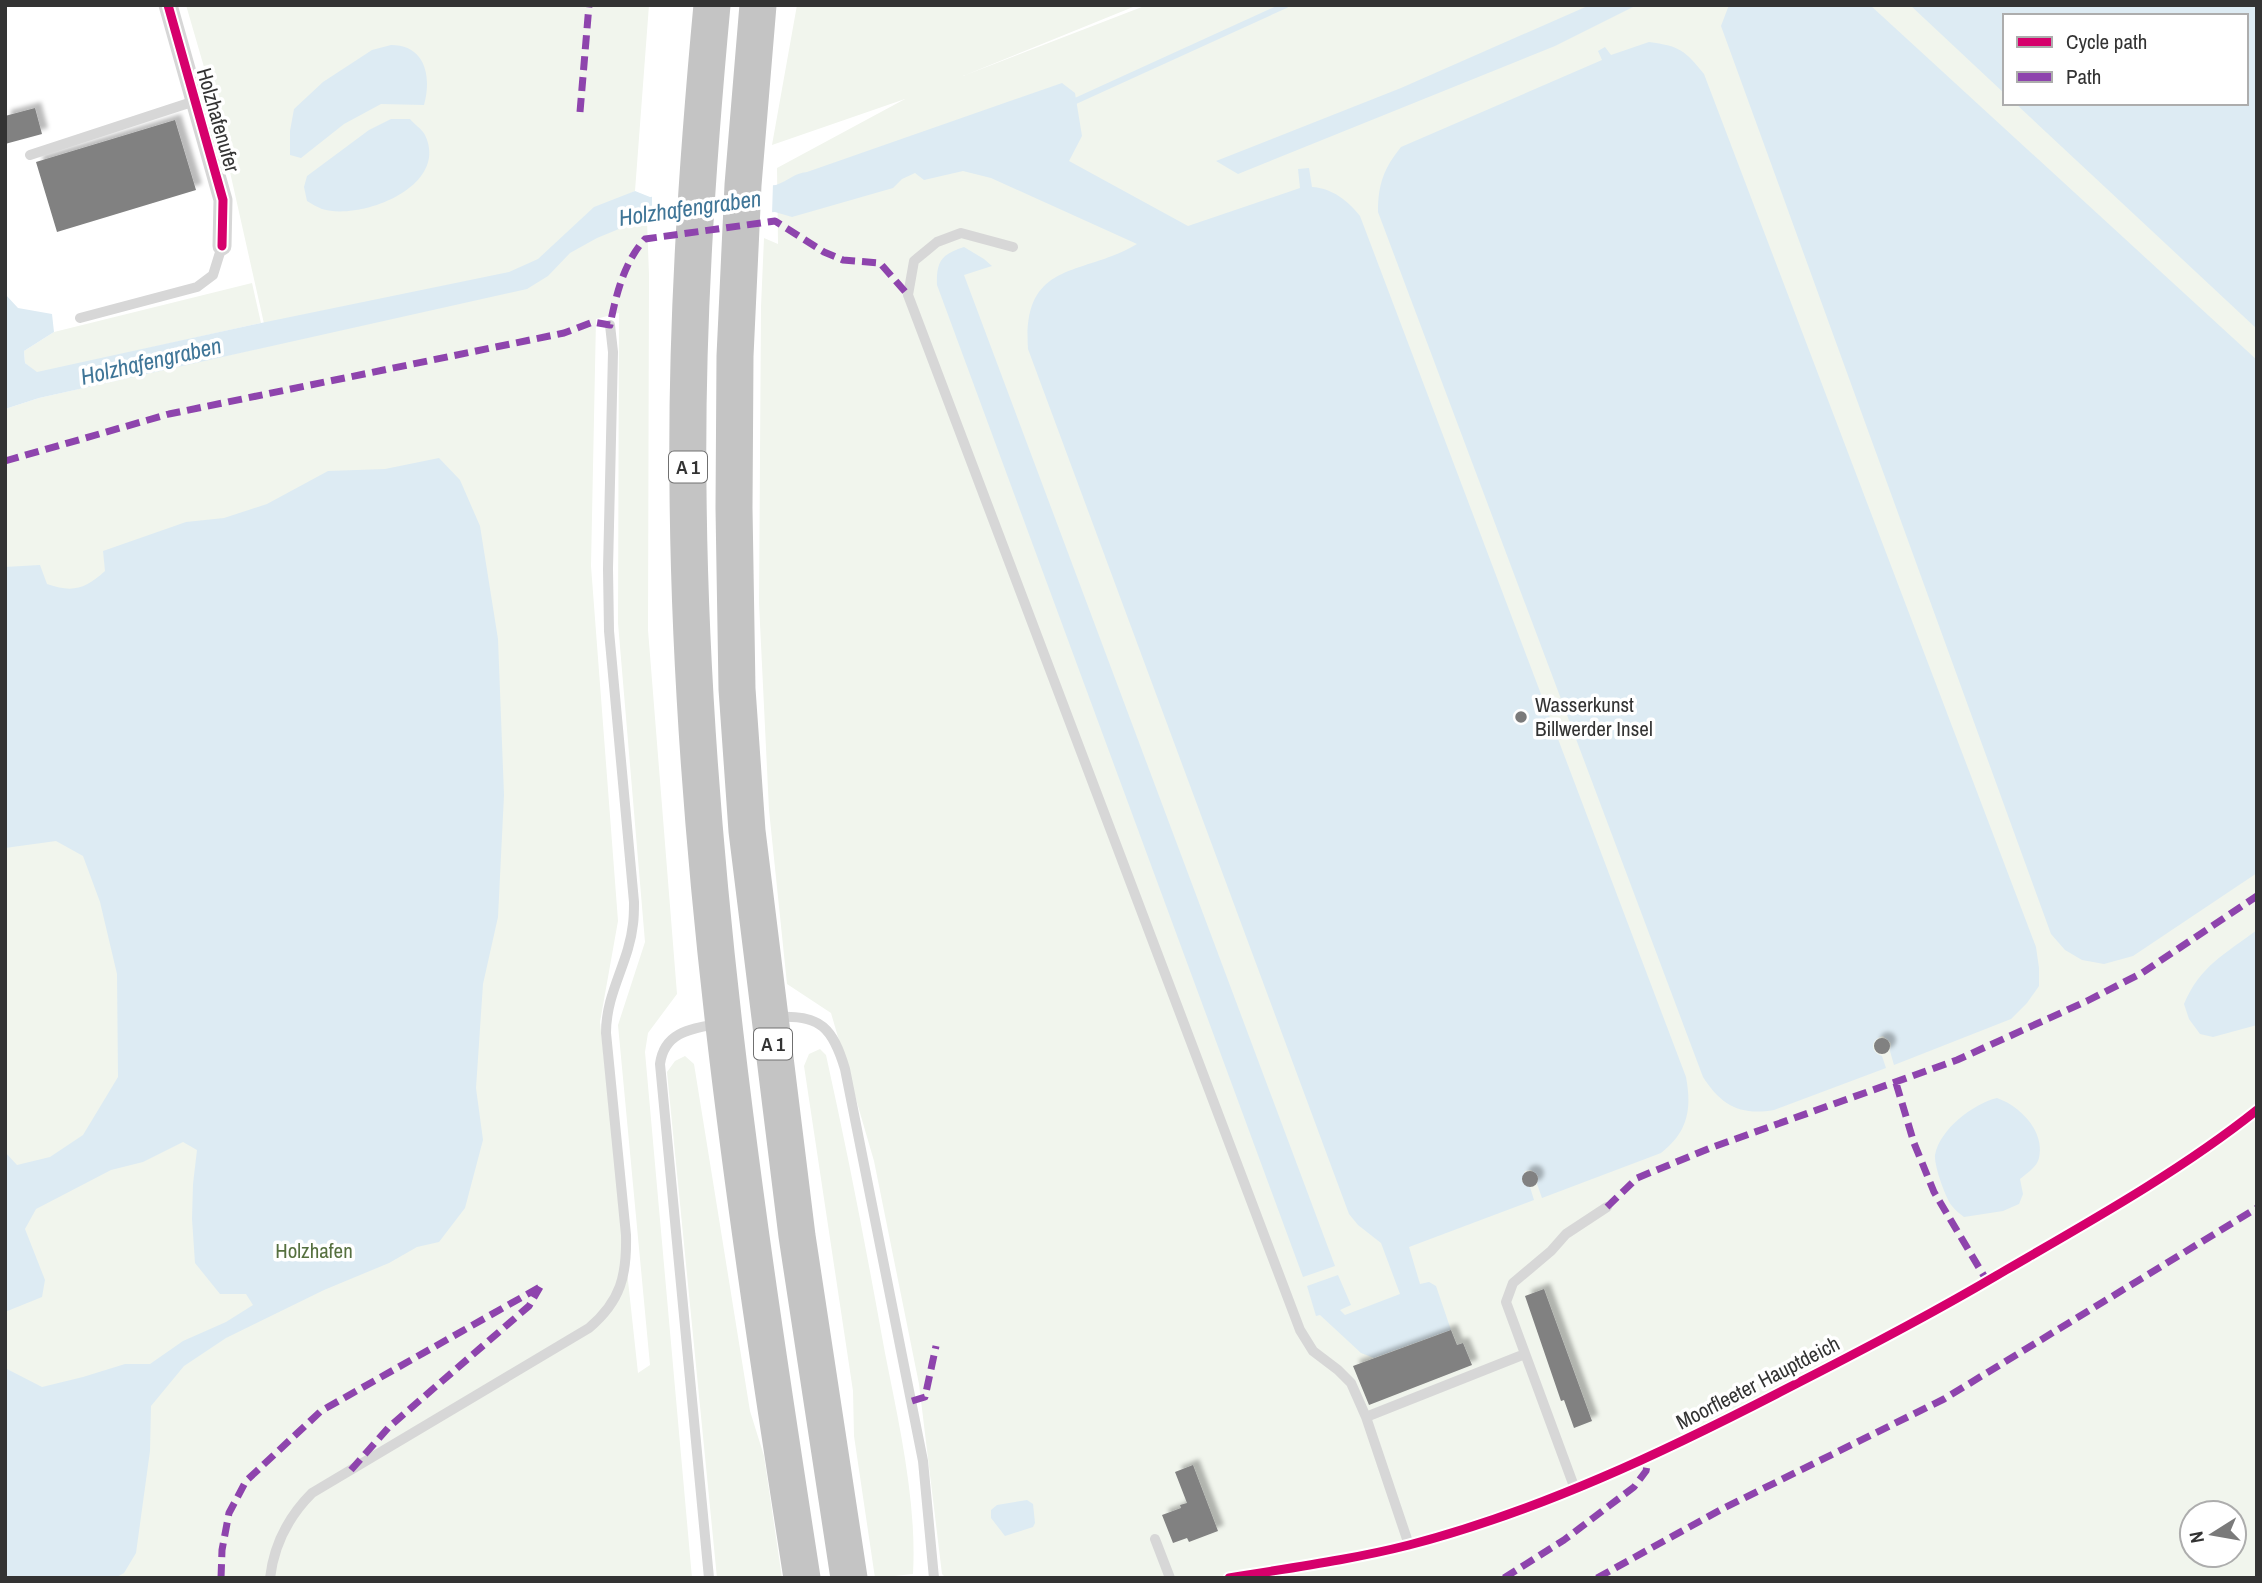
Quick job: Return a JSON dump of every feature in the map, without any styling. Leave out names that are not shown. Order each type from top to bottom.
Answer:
[{"type":"highway","name":"A 1","points":[[712,5],[693,237],[688,489],[695,697],[723,1022],[751,1243],[802,1578]]},
{"type":"highway","name":"A 1","points":[[758,5],[743,185],[735,356],[737,689],[747,831],[769,1017],[797,1236],[849,1578]]},
{"type":"street","name":"Holzhafenufer","points":[[168,5],[223,200],[222,246]]},
{"type":"lane","points":[[30,155],[195,101]]},
{"type":"lane","points":[[1013,247],[961,233],[937,242],[914,261],[908,295],[1300,1330],[1313,1350],[1351,1383],[1366,1417],[1409,1545]]},
{"type":"lane","points":[[80,318],[197,287],[213,275],[222,246]]},
{"type":"lane","points":[[270,1578],[277,1546],[285,1526],[297,1508],[312,1493],[589,1328],[609,1308],[622,1283],[627,1259],[626,1235],[606,1013],[634,924],[634,902],[609,631],[613,352],[610,325]]},
{"type":"lane","points":[[769,1017],[797,1016],[820,1023],[832,1033],[838,1045],[923,1461],[934,1578]]},
{"type":"lane","points":[[709,1578],[660,1064],[666,1045],[677,1034],[723,1022]]},
{"type":"lane","name":"Moorfleeter Hauptdeich","points":[[1229,1578],[1409,1545],[1470,1527],[1575,1489],[1721,1422],[1945,1306],[2128,1197],[2257,1110]]},
{"type":"lane","points":[[1575,1489],[1506,1301],[1513,1283],[1551,1251],[1566,1234],[1607,1207]]},
{"type":"lane","points":[[1366,1417],[1525,1354]]},
{"type":"lane","points":[[1155,1539],[1170,1578]]},
{"type":"green space","name":"Holzhafen","points":[[186,5],[649,5],[635,191],[629,194],[620,228],[647,220],[648,630],[677,994],[648,1033],[645,1052],[692,1578],[5,1578],[5,409],[39,398],[269,346],[215,105]],"holes":[[[619,313],[618,623],[645,942],[618,1025],[650,1365],[638,1373],[600,1022],[618,921],[591,566],[596,319]]]},
{"type":"green space","points":[[797,5],[1138,5],[963,76],[1147,5],[2257,5],[2257,1578],[946,1578],[942,1574],[919,1384],[874,1161],[831,1013],[787,984],[769,810],[759,603],[761,307],[764,238],[778,244],[777,168],[905,99],[772,145]]},
{"type":"green space","points":[[252,283],[261,323],[37,373],[25,363],[24,351],[54,332]]},
{"type":"green space","points":[[820,1049],[826,1055],[842,1129],[901,1435],[910,1491],[913,1574],[875,1578],[854,1436],[853,1391],[804,1066],[809,1054]]},
{"type":"green space","points":[[685,1056],[694,1064],[750,1411],[764,1456],[782,1578],[717,1578],[667,1072],[675,1061]]},
{"type":"water","points":[[1590,5],[1637,5],[1555,46],[1238,174],[1216,161],[1401,88]]},
{"type":"water","points":[[1729,5],[1870,5],[2257,360],[2257,873],[2133,956],[2104,964],[2082,960],[2065,950],[2051,934],[1721,26]]},
{"type":"water","points":[[1910,5],[2257,5],[2257,329],[2017,105],[2248,105],[2248,14],[2003,14],[2003,92]]},
{"type":"water","points":[[1649,42],[1681,50],[1704,74],[2036,947],[2039,968],[2039,986],[2011,1019],[1894,1065],[1891,1043],[1883,1036],[1876,1040],[1873,1049],[1882,1056],[1886,1068],[1774,1110],[1751,1111],[1732,1106],[1717,1095],[1703,1077],[1378,212],[1383,177],[1401,147],[1602,60],[1598,51],[1605,47],[1611,55]]},
{"type":"water","points":[[391,45],[412,50],[423,64],[427,83],[424,105],[381,104],[344,124],[301,158],[290,155],[294,109],[323,82],[372,50]]},
{"type":"water","points":[[1062,83],[1075,93],[1082,136],[1069,161],[1188,226],[1300,188],[1298,169],[1309,168],[1312,187],[1339,196],[1360,216],[1686,1077],[1686,1119],[1677,1137],[1661,1153],[1542,1198],[1537,1184],[1538,1176],[1531,1170],[1525,1171],[1522,1181],[1530,1187],[1534,1200],[1409,1247],[1420,1284],[1429,1282],[1436,1286],[1451,1330],[1374,1358],[1361,1353],[1320,1315],[1316,1316],[1307,1286],[1338,1275],[1351,1305],[1340,1310],[1345,1315],[1400,1294],[1381,1243],[1358,1225],[1349,1214],[1028,349],[1029,320],[1035,299],[1045,285],[1060,275],[1137,244],[991,178],[963,171],[924,180],[915,173],[902,179],[893,188],[792,217],[775,212],[647,220],[631,224],[570,253],[548,276],[527,289],[39,398],[5,409],[5,294],[18,308],[52,314],[54,332],[24,351],[25,363],[37,372],[509,272],[538,259],[594,207],[635,191],[650,197],[776,185],[798,174]]},
{"type":"water","points":[[391,119],[410,119],[425,135],[429,154],[425,170],[413,184],[378,205],[358,210],[322,209],[307,201],[304,187],[307,176],[369,130]]},
{"type":"water","points":[[964,247],[992,266],[964,275],[1335,1266],[1303,1277],[937,285],[939,264],[950,253]]},
{"type":"water","points":[[439,458],[460,480],[480,526],[498,639],[504,795],[498,917],[483,984],[476,1088],[483,1140],[465,1208],[439,1242],[417,1247],[389,1263],[324,1290],[226,1338],[184,1366],[151,1406],[150,1451],[136,1553],[124,1573],[115,1578],[5,1578],[5,1368],[42,1387],[125,1364],[150,1364],[183,1341],[226,1322],[253,1305],[246,1294],[220,1294],[195,1263],[192,1219],[197,1150],[183,1142],[143,1162],[111,1170],[36,1209],[25,1229],[45,1280],[42,1297],[5,1312],[5,1152],[17,1165],[50,1157],[83,1135],[118,1077],[117,974],[100,902],[83,856],[56,841],[5,848],[5,567],[40,565],[47,584],[78,588],[105,571],[103,551],[186,522],[224,518],[267,504],[328,471],[385,469]]},
{"type":"water","points":[[2257,930],[2257,1025],[2213,1037],[2200,1034],[2189,1019],[2184,1004],[2190,991],[2214,962]]},
{"type":"water","points":[[1997,1098],[2014,1107],[2029,1121],[2038,1138],[2039,1158],[2034,1167],[2020,1179],[2023,1194],[2019,1204],[2003,1211],[1964,1217],[1946,1196],[1935,1155],[1950,1127],[1968,1112]]},
{"type":"water","points":[[1027,1500],[1033,1504],[1033,1527],[1005,1536],[991,1518],[991,1510],[997,1505]]},
{"type":"pier","points":[[773,182],[772,215],[652,224],[652,195]]},
{"type":"building","points":[[35,108],[42,134],[5,144],[5,116]]},
{"type":"building","points":[[175,120],[196,190],[57,232],[36,162]]},
{"type":"building","points":[[1879,1038],[1885,1038],[1890,1046],[1888,1052],[1879,1054],[1874,1049],[1874,1043]]},
{"type":"building","points":[[1527,1171],[1533,1171],[1538,1179],[1536,1185],[1527,1187],[1522,1182],[1522,1176]]},
{"type":"building","points":[[1544,1289],[1592,1421],[1574,1428],[1564,1400],[1561,1401],[1525,1296]]},
{"type":"building","points":[[1451,1330],[1457,1345],[1463,1343],[1472,1365],[1369,1405],[1353,1366]]},
{"type":"building","points":[[1193,1465],[1218,1531],[1189,1542],[1187,1538],[1173,1543],[1162,1515],[1187,1503],[1175,1472]]},
{"type":"waterway","name":"Holzhafengraben","points":[[1071,103],[1286,5]]},
{"type":"marked path","points":[[580,112],[589,5]]},
{"type":"marked path","points":[[5,461],[169,414],[564,333],[593,322],[610,325],[626,268],[645,239],[775,221],[824,252],[843,260],[880,263],[908,295]]},
{"type":"marked path","points":[[1607,1207],[1637,1178],[1713,1147],[1957,1060],[2087,1001],[2142,973],[2257,896]]},
{"type":"marked path","points":[[1896,1083],[1914,1143],[1934,1192],[1987,1281]]},
{"type":"marked path","points":[[1597,1578],[1722,1509],[1944,1399],[2257,1208]]},
{"type":"marked path","points":[[351,1470],[389,1427],[529,1306],[540,1287]]},
{"type":"marked path","points":[[221,1578],[222,1550],[229,1513],[246,1481],[321,1411],[540,1287]]},
{"type":"marked path","points":[[912,1401],[925,1397],[936,1346]]},
{"type":"marked path","points":[[1504,1578],[1564,1540],[1634,1487],[1646,1471],[1649,1456]]},
{"type":"cycle path","points":[[168,5],[223,200],[222,246]]},
{"type":"cycle path","points":[[1229,1578],[1409,1545],[1506,1515],[1601,1478],[1739,1413],[1951,1302],[2134,1195],[2198,1154],[2257,1110]]},
{"type":"place","name":"Wasserkunst Billwerder Insel","points":[[1521,717]]}]
